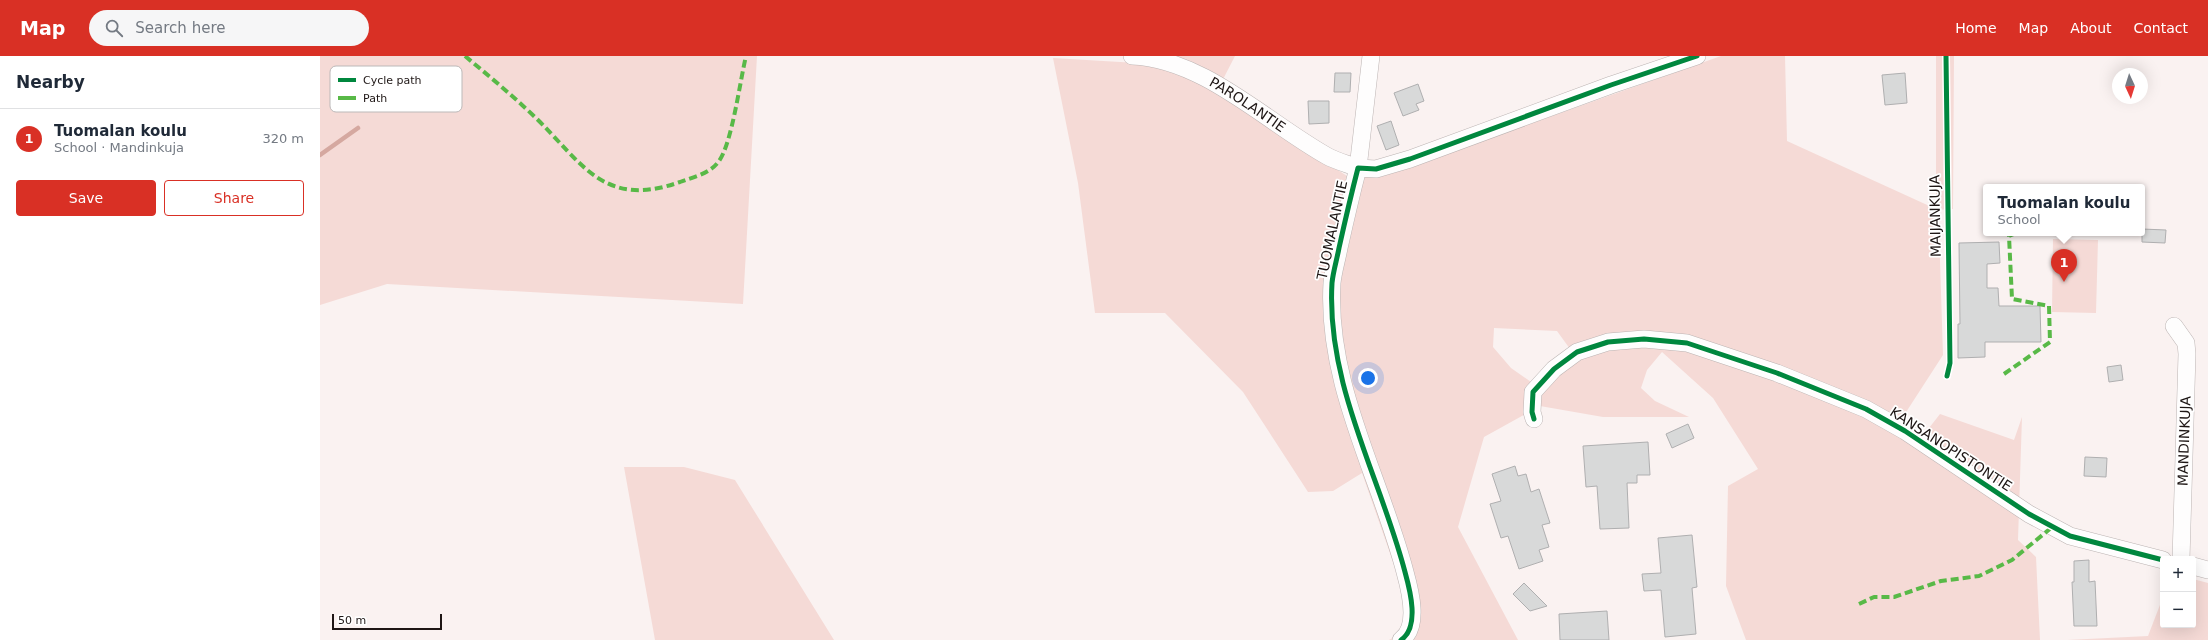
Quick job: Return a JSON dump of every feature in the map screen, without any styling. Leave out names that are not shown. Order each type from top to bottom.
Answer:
[{"type":"street","name":"PAROLANTIE","points":[[1132,56],[1143,56],[1175,64],[1211,81],[1328,157],[1358,168]]},
{"type":"street","points":[[1358,168],[1371,56]]},
{"type":"street","name":"TUOMALANTIE","points":[[1401,640],[1406,637],[1411,624],[1412,600],[1401,557],[1340,375],[1332,328],[1332,282],[1358,168],[1376,169],[1410,159],[1611,85],[1697,56]]},
{"type":"street","name":"MANDINKUJA","points":[[2174,326],[2186,343],[2187,354],[2181,556]]},
{"type":"street","name":"KANSANOPISTONTIE","points":[[1534,419],[1532,412],[1533,392],[1554,369],[1577,352],[1608,342],[1644,339],[1687,343],[1777,373],[1866,409],[1905,431],[2029,514],[2070,536],[2160,559]]},
{"type":"street","points":[[2196,567],[2208,570]]},
{"type":"shaded area","points":[[320,56],[757,56],[743,304],[387,284],[320,305]]},
{"type":"shaded area","points":[[1138,56],[1235,56],[1217,91],[1347,176],[1380,177],[1721,56],[1785,56],[1787,141],[1936,209],[1936,56],[1954,56],[1953,209],[1936,210],[1939,229],[1943,355],[1899,423],[1922,437],[1940,414],[2014,440],[2022,417],[2018,540],[2036,557],[2040,640],[1746,640],[1726,586],[1728,486],[1758,469],[1713,398],[1662,352],[1647,370],[1641,388],[1655,401],[1689,417],[1603,417],[1540,406],[1484,437],[1458,527],[1518,640],[1389,640],[1401,629],[1406,614],[1407,602],[1362,473],[1333,491],[1308,492],[1243,392],[1165,313],[1095,313],[1078,183],[1053,58],[1137,63]],"holes":[[[1494,328],[1557,331],[1578,360],[1541,389],[1511,368],[1493,347]]]},
{"type":"shaded area","points":[[2053,239],[2098,240],[2096,313],[2052,312]]},
{"type":"shaded area","points":[[624,467],[684,467],[735,480],[834,640],[655,640]]},
{"type":"shaded area","points":[[2196,580],[2208,583],[2208,640],[2067,640],[2148,636],[2160,605],[2160,628],[2196,628]]},
{"type":"building","points":[[1335,73],[1351,73],[1350,92],[1334,92]]},
{"type":"building","points":[[1905,73],[1907,103],[1885,105],[1882,75]]},
{"type":"building","points":[[1418,84],[1424,101],[1416,104],[1419,110],[1403,116],[1394,93]]},
{"type":"building","points":[[1308,101],[1329,101],[1329,123],[1309,124]]},
{"type":"building","points":[[1391,121],[1399,145],[1386,150],[1377,126]]},
{"type":"building","points":[[2145,229],[2166,230],[2165,243],[2142,242],[2142,236],[2145,236]]},
{"type":"building","points":[[1999,242],[2000,263],[1987,264],[1987,288],[1998,288],[1999,306],[2040,306],[2041,342],[1985,342],[1985,357],[1958,358],[1958,324],[1960,324],[1959,243]]},
{"type":"building","points":[[2121,365],[2123,380],[2109,382],[2107,367]]},
{"type":"building","points":[[1688,424],[1694,438],[1672,448],[1666,434]]},
{"type":"building","points":[[1648,442],[1650,475],[1637,475],[1637,483],[1627,483],[1629,528],[1600,529],[1597,486],[1586,487],[1583,446]]},
{"type":"building","points":[[2085,457],[2107,458],[2106,477],[2084,476]]},
{"type":"building","points":[[1515,466],[1518,476],[1526,474],[1531,492],[1539,489],[1550,523],[1542,525],[1549,547],[1539,550],[1543,561],[1519,569],[1508,536],[1501,538],[1490,504],[1501,501],[1492,474]]},
{"type":"building","points":[[1692,535],[1697,587],[1692,588],[1696,634],[1665,637],[1661,590],[1644,591],[1642,574],[1661,573],[1658,538]]},
{"type":"building","points":[[2089,560],[2089,582],[2095,581],[2097,626],[2074,626],[2072,582],[2074,582],[2074,561]]},
{"type":"building","points":[[1524,583],[1547,606],[1530,611],[1513,594]]},
{"type":"building","points":[[1607,611],[1609,640],[1560,640],[1559,614]]},
{"type":"waterway","points":[[320,155],[358,128]]},
{"type":"marked path","points":[[465,56],[536,118],[582,166],[613,186],[632,190],[654,189],[680,182],[706,172],[719,161],[724,152],[732,126],[746,56]]},
{"type":"marked path","points":[[2004,374],[2050,342],[2049,306],[2012,299],[2009,236]]},
{"type":"marked path","points":[[1859,604],[1874,597],[1894,597],[1941,581],[1979,576],[2012,560],[2051,528]]},
{"type":"cycle path","points":[[1401,640],[1407,634],[1412,618],[1409,588],[1394,536],[1346,394],[1337,358],[1332,321],[1333,274],[1358,168],[1376,169],[1410,159],[1611,85],[1697,56]]},
{"type":"cycle path","name":"MAIJANKUJA","points":[[1946,56],[1950,363],[1947,376]]},
{"type":"cycle path","points":[[1534,419],[1532,412],[1533,392],[1554,369],[1577,352],[1608,342],[1644,339],[1687,343],[1777,373],[1866,409],[1905,431],[2029,514],[2070,536],[2160,559]]},
{"type":"place","name":"Tuomalan koulu","points":[[2064,282]]}]
